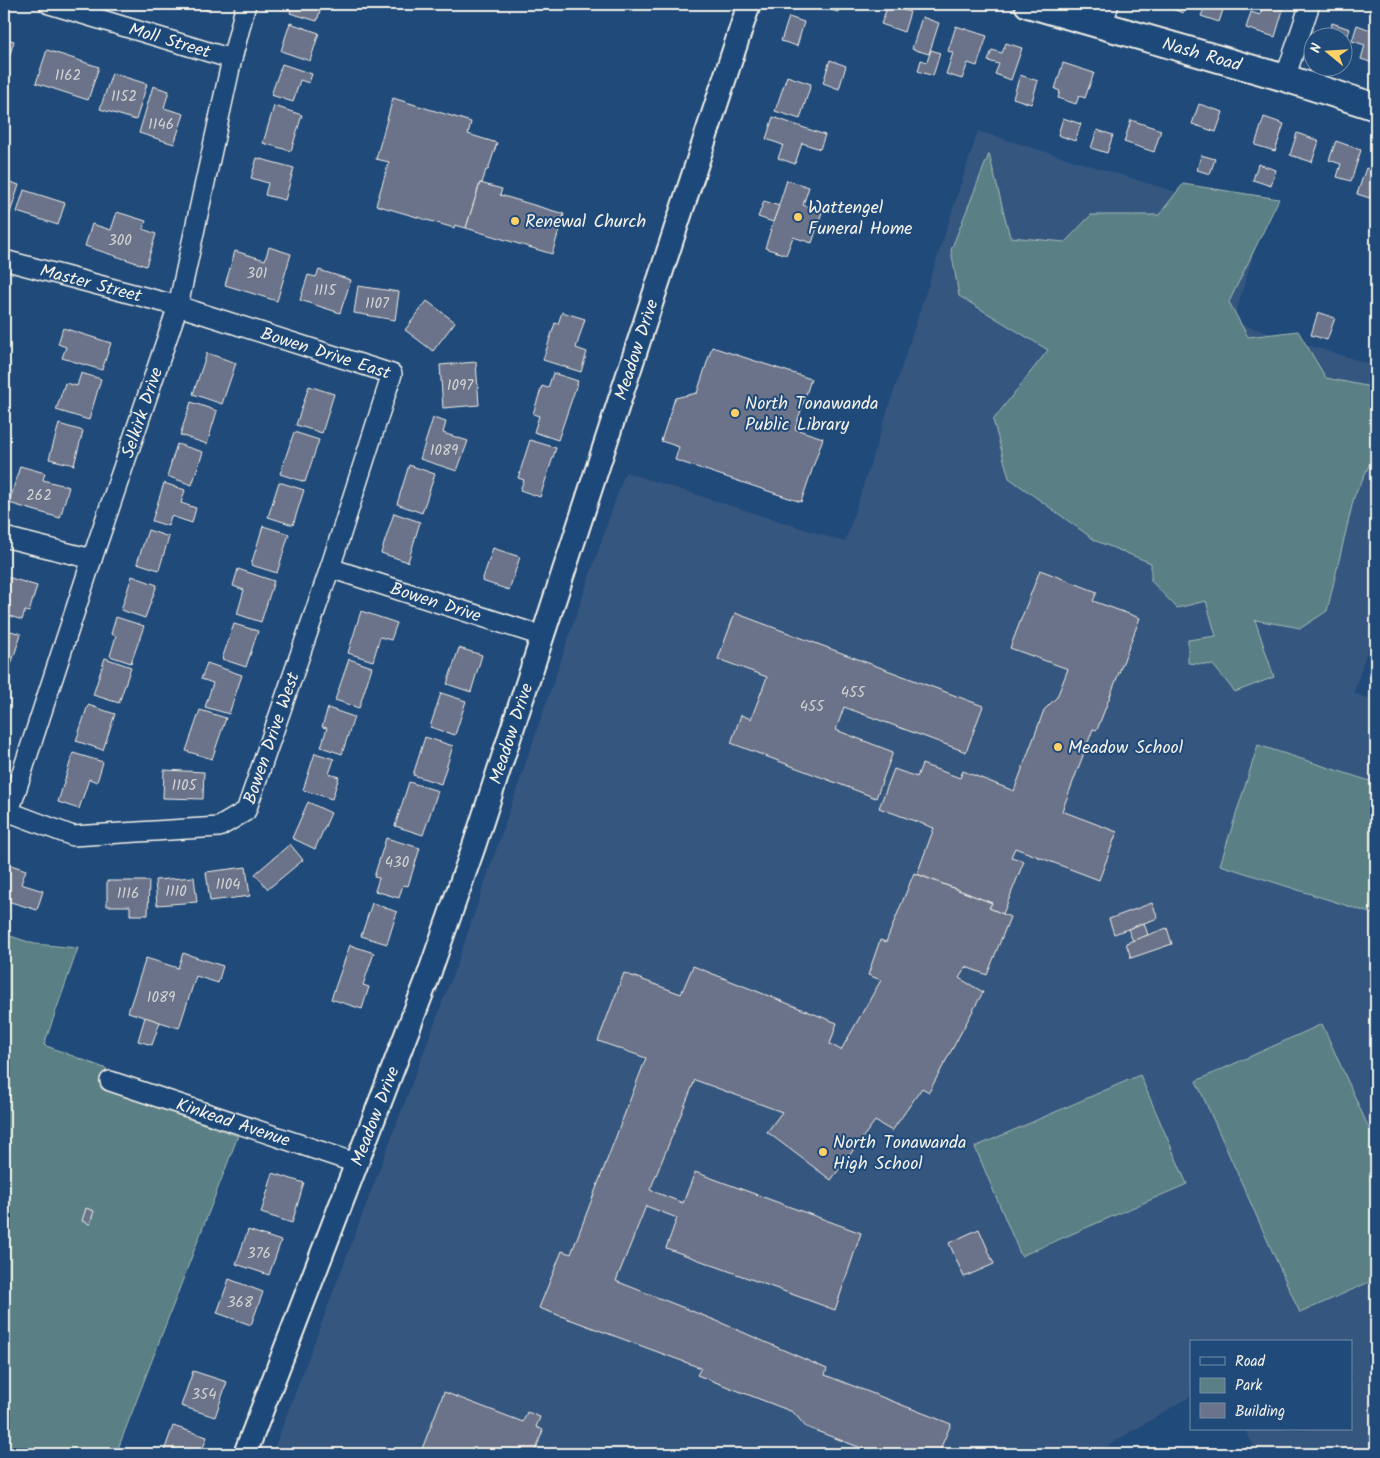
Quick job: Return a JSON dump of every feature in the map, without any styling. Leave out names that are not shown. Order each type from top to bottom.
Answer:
[{"type":"main road","name":"Nash Road","points":[[1028,4],[1106,15],[1285,78],[1376,107]]},
{"type":"street","name":"Moll Street","points":[[49,4],[232,59]]},
{"type":"street","name":"Selkirk Drive","points":[[7,811],[178,306],[232,59],[246,4]]},
{"type":"street","name":"Meadow Drive","points":[[245,1454],[427,980],[474,846],[749,4]]},
{"type":"street","points":[[1285,78],[1310,4]]},
{"type":"street","name":"Master Street","points":[[4,260],[178,306]]},
{"type":"street","name":"Bowen Drive East","points":[[178,306],[392,374],[330,568]]},
{"type":"street","points":[[4,537],[92,559]]},
{"type":"street","name":"Bowen Drive","points":[[330,568],[542,636]]},
{"type":"street","name":"Bowen Drive West","points":[[7,811],[73,836],[219,827],[246,811],[330,568]]},
{"type":"street","name":"Kinkead Avenue","points":[[110,1081],[356,1163]]},
{"type":"shaded area","points":[[978,131],[1264,219],[1233,322],[1376,366],[1376,621],[1354,693],[1376,701],[1376,1454],[1259,1454],[1245,1430],[1352,1430],[1352,1340],[1190,1340],[1190,1397],[1094,1454],[272,1454],[458,961],[625,472],[845,542]]},
{"type":"green space","points":[[989,154],[1010,237],[1065,242],[1091,215],[1159,215],[1183,184],[1279,199],[1229,302],[1248,337],[1298,331],[1326,378],[1376,388],[1376,451],[1354,497],[1327,611],[1301,628],[1255,620],[1274,677],[1235,692],[1213,665],[1188,663],[1188,640],[1216,636],[1206,601],[1177,608],[1151,581],[1151,563],[1096,541],[1009,478],[993,420],[1048,350],[959,296],[951,250]]},
{"type":"green space","points":[[1258,745],[1376,783],[1376,915],[1220,865]]},
{"type":"green space","points":[[4,934],[35,944],[78,948],[44,1045],[107,1069],[101,1088],[238,1136],[116,1454],[4,1454]]},
{"type":"green space","points":[[1322,1024],[1376,1144],[1376,1279],[1300,1313],[1196,1081]]},
{"type":"green space","points":[[1140,1075],[1187,1184],[1021,1256],[975,1147]]},
{"type":"building","points":[[189,4],[212,4],[209,11]]},
{"type":"building","points":[[293,4],[322,4],[317,21],[290,13]]},
{"type":"building","points":[[805,4],[841,4],[838,12],[823,8],[823,10]]},
{"type":"building","points":[[1168,4],[1186,4],[1183,13],[1167,7]]},
{"type":"building","points":[[1206,4],[1225,4],[1219,22],[1201,16]]},
{"type":"building","points":[[1264,4],[1275,5],[1274,7],[1283,10],[1275,37],[1246,28],[1251,12],[1260,15]]},
{"type":"building","points":[[888,5],[910,12],[904,32],[881,24]]},
{"type":"building","points":[[789,17],[804,22],[797,46],[781,41]]},
{"type":"building","points":[[922,17],[939,23],[929,54],[912,49]]},
{"type":"building","points":[[290,23],[319,33],[310,61],[281,51]]},
{"type":"building","points":[[1332,23],[1347,28],[1331,28]]},
{"type":"building","points":[[1357,25],[1376,32],[1376,64],[1361,59],[1365,45],[1352,41]]},
{"type":"building","points":[[956,26],[987,36],[977,66],[968,63],[962,79],[946,74],[953,53],[948,51]]},
{"type":"building","points":[[4,38],[14,41],[5,71],[4,71]]},
{"type":"building","points":[[1006,43],[1022,48],[1011,80],[995,74],[999,64],[988,61],[992,50],[1002,53]]},
{"type":"building","points":[[47,50],[99,67],[88,100],[36,83]]},
{"type":"building","points":[[931,50],[940,53],[933,76],[918,71],[921,60],[927,62]]},
{"type":"building","points":[[830,60],[846,66],[839,89],[823,83]]},
{"type":"building","points":[[1063,63],[1094,73],[1085,98],[1079,96],[1076,104],[1058,98],[1060,91],[1055,89]]},
{"type":"building","points":[[282,64],[312,74],[309,83],[300,80],[293,102],[271,95]]},
{"type":"building","points":[[112,73],[147,84],[136,120],[100,109]]},
{"type":"building","points":[[1020,75],[1038,81],[1031,104],[1013,98]]},
{"type":"building","points":[[787,76],[811,84],[800,119],[775,111]]},
{"type":"building","points":[[153,86],[169,91],[164,108],[184,114],[174,144],[139,133]]},
{"type":"building","points":[[393,98],[471,122],[468,134],[497,143],[488,170],[486,170],[482,183],[480,183],[466,228],[455,225],[454,228],[376,205],[389,162],[376,159]]},
{"type":"building","points":[[1199,104],[1223,112],[1216,132],[1192,124]]},
{"type":"building","points":[[274,106],[302,115],[291,151],[263,143]]},
{"type":"building","points":[[773,117],[825,135],[820,149],[802,143],[795,164],[778,158],[783,145],[766,139]]},
{"type":"building","points":[[1264,117],[1284,124],[1275,151],[1255,145]]},
{"type":"building","points":[[1063,118],[1081,124],[1075,141],[1058,135]]},
{"type":"building","points":[[1131,120],[1161,130],[1154,152],[1124,142]]},
{"type":"building","points":[[1097,130],[1113,135],[1107,153],[1091,148]]},
{"type":"building","points":[[1297,133],[1319,141],[1312,162],[1290,155]]},
{"type":"building","points":[[1336,141],[1361,150],[1351,181],[1337,177],[1341,164],[1329,160]]},
{"type":"building","points":[[1201,155],[1215,159],[1210,174],[1197,170]]},
{"type":"building","points":[[257,158],[294,168],[285,200],[265,195],[268,183],[251,178]]},
{"type":"building","points":[[1258,164],[1276,170],[1271,186],[1253,180]]},
{"type":"building","points":[[1366,168],[1376,172],[1376,200],[1357,194]]},
{"type":"building","points":[[4,180],[19,185],[10,213],[4,211]]},
{"type":"building","name":"Wattengel Funeral Home","points":[[787,180],[809,187],[803,205],[822,212],[812,243],[793,237],[786,255],[765,248]]},
{"type":"building","name":"Renewal Church","points":[[480,183],[502,189],[500,195],[564,214],[552,254],[466,228]]},
{"type":"building","points":[[24,190],[65,203],[58,225],[17,212]]},
{"type":"building","points":[[764,201],[779,206],[773,222],[758,217]]},
{"type":"building","points":[[117,212],[146,221],[143,229],[156,234],[146,266],[85,246],[92,224],[111,230]]},
{"type":"building","points":[[269,247],[291,254],[277,301],[225,285],[235,251],[265,260]]},
{"type":"building","points":[[319,270],[351,280],[340,313],[300,300],[308,275],[316,277]]},
{"type":"building","points":[[358,286],[399,292],[395,320],[354,313]]},
{"type":"building","points":[[427,301],[455,322],[433,351],[405,330]]},
{"type":"building","points":[[562,312],[585,319],[576,348],[587,352],[581,372],[543,360],[555,323],[558,324]]},
{"type":"building","points":[[1318,312],[1335,318],[1327,340],[1311,335]]},
{"type":"building","points":[[63,328],[111,343],[102,370],[62,358],[66,347],[58,344]]},
{"type":"building","name":"North Tonawanda Public Library","points":[[712,347],[811,379],[795,429],[823,438],[801,502],[675,460],[679,447],[661,441],[675,398],[697,393]]},
{"type":"building","points":[[207,353],[236,363],[222,404],[193,394]]},
{"type":"building","points":[[476,362],[479,405],[443,408],[440,365]]},
{"type":"building","points":[[81,373],[101,379],[89,420],[56,410],[65,383],[77,386]]},
{"type":"building","points":[[553,373],[578,381],[558,440],[534,432],[539,416],[533,414],[542,386],[548,388]]},
{"type":"building","points":[[309,386],[334,394],[322,433],[296,425]]},
{"type":"building","points":[[191,402],[217,411],[207,444],[180,435]]},
{"type":"building","points":[[433,418],[446,422],[443,433],[468,441],[457,471],[420,459]]},
{"type":"building","points":[[59,424],[83,431],[74,465],[49,459]]},
{"type":"building","points":[[294,432],[319,440],[305,482],[280,474]]},
{"type":"building","points":[[530,440],[556,448],[540,497],[520,490],[524,480],[518,478]]},
{"type":"building","points":[[177,444],[203,452],[192,485],[167,476]]},
{"type":"building","points":[[409,465],[435,474],[422,513],[397,504]]},
{"type":"building","points":[[20,466],[45,473],[43,480],[69,487],[60,518],[9,503]]},
{"type":"building","points":[[279,482],[304,490],[293,525],[268,517]]},
{"type":"building","points":[[164,483],[185,490],[181,503],[196,508],[192,523],[171,516],[168,526],[152,521]]},
{"type":"building","points":[[394,513],[420,522],[408,562],[381,553]]},
{"type":"building","points":[[263,526],[289,534],[277,573],[251,565]]},
{"type":"building","points":[[148,530],[169,537],[159,570],[137,563]]},
{"type":"building","points":[[493,548],[520,557],[509,590],[482,581]]},
{"type":"building","points":[[238,569],[274,581],[261,622],[237,614],[244,590],[233,586]]},
{"type":"building","name":"Meadow School","points":[[1040,570],[1097,592],[1093,601],[1140,618],[1097,730],[1093,729],[1062,811],[1117,832],[1099,880],[1015,848],[1011,857],[1024,861],[1003,914],[989,908],[992,903],[917,874],[934,828],[879,808],[894,769],[917,777],[922,764],[960,778],[963,771],[1014,791],[1044,710],[1057,697],[1068,669],[1010,648]]},
{"type":"building","points":[[4,576],[37,586],[29,612],[25,611],[22,620],[4,614],[7,599],[4,598]]},
{"type":"building","points":[[132,576],[157,585],[145,618],[121,610]]},
{"type":"building","points":[[361,611],[397,623],[391,640],[380,637],[373,661],[348,653]]},
{"type":"building","points":[[735,613],[983,706],[966,752],[844,707],[836,730],[893,752],[876,798],[731,743],[741,715],[751,719],[767,677],[718,659]]},
{"type":"building","points":[[116,617],[144,626],[131,663],[110,656],[116,636],[111,634]]},
{"type":"building","points":[[234,624],[258,631],[246,667],[222,659]]},
{"type":"building","points":[[4,629],[21,634],[9,671],[4,669]]},
{"type":"building","points":[[459,648],[482,655],[471,692],[447,684]]},
{"type":"building","points":[[105,658],[131,667],[119,703],[93,695]]},
{"type":"building","points":[[349,659],[372,667],[359,708],[335,700]]},
{"type":"building","points":[[207,663],[242,675],[229,714],[205,707],[213,683],[201,679]]},
{"type":"building","points":[[441,693],[466,701],[455,735],[430,727]]},
{"type":"building","points":[[88,705],[115,714],[103,750],[76,741]]},
{"type":"building","points":[[328,708],[354,717],[342,754],[321,747],[327,728],[322,727]]},
{"type":"building","points":[[200,710],[226,718],[212,759],[186,751]]},
{"type":"building","points":[[425,737],[453,746],[441,784],[413,775]]},
{"type":"building","points":[[73,753],[103,762],[97,782],[89,779],[79,809],[58,802]]},
{"type":"building","points":[[315,753],[334,759],[329,774],[339,777],[332,799],[303,790]]},
{"type":"building","points":[[164,770],[204,772],[203,799],[163,798]]},
{"type":"building","points":[[409,782],[438,791],[423,835],[395,826]]},
{"type":"building","points":[[308,802],[331,813],[315,849],[292,838]]},
{"type":"building","points":[[386,838],[420,848],[408,886],[403,885],[399,898],[375,891],[379,878],[374,877]]},
{"type":"building","points":[[290,844],[303,860],[268,889],[255,874]]},
{"type":"building","points":[[5,863],[26,870],[21,884],[43,891],[37,910],[4,900]]},
{"type":"building","points":[[246,867],[250,896],[210,901],[206,872]]},
{"type":"building","name":"North Tonawanda High School","points":[[914,873],[992,903],[989,908],[1010,917],[987,975],[966,967],[959,978],[983,992],[929,1092],[922,1088],[892,1131],[875,1121],[831,1180],[767,1132],[782,1112],[695,1080],[650,1190],[683,1203],[695,1172],[861,1233],[835,1310],[666,1248],[677,1218],[646,1206],[616,1281],[717,1321],[827,1369],[825,1375],[951,1424],[938,1454],[877,1454],[806,1427],[793,1412],[697,1375],[701,1368],[539,1308],[562,1251],[571,1254],[646,1058],[598,1041],[624,973],[681,994],[693,966],[837,1023],[830,1044],[841,1050],[881,980],[868,975],[880,940],[886,942]]},
{"type":"building","points":[[194,877],[197,902],[157,905],[155,880]]},
{"type":"building","points":[[107,881],[149,881],[148,915],[130,915],[130,906],[107,906]]},
{"type":"building","points":[[372,903],[397,912],[387,944],[361,936]]},
{"type":"building","points":[[1152,903],[1158,918],[1114,934],[1109,919]]},
{"type":"building","points":[[1144,923],[1148,935],[1133,941],[1128,929]]},
{"type":"building","points":[[1167,928],[1172,944],[1131,958],[1126,943]]},
{"type":"building","points":[[350,945],[374,953],[363,985],[369,987],[362,1009],[331,999]]},
{"type":"building","points":[[183,953],[223,966],[218,983],[196,976],[179,1028],[128,1012],[146,958],[178,968]]},
{"type":"building","points":[[145,1017],[160,1022],[152,1045],[138,1041]]},
{"type":"building","points":[[273,1173],[304,1183],[292,1223],[261,1213]]},
{"type":"building","points":[[86,1208],[94,1211],[90,1224],[82,1221]]},
{"type":"building","points":[[979,1229],[994,1264],[964,1277],[949,1243]]},
{"type":"building","points":[[248,1230],[281,1241],[269,1275],[236,1264]]},
{"type":"building","points":[[229,1279],[263,1292],[251,1325],[217,1313]]},
{"type":"building","points":[[193,1371],[227,1382],[215,1417],[181,1406]]},
{"type":"building","points":[[444,1392],[523,1422],[527,1412],[540,1417],[536,1427],[543,1430],[534,1454],[420,1454]]},
{"type":"building","points":[[173,1426],[207,1437],[201,1454],[163,1454]]},
{"type":"place","name":"Wattengel Funeral Home","points":[[798,217]]},
{"type":"place","name":"Renewal Church","points":[[515,221]]},
{"type":"place","name":"North Tonawanda Public Library","points":[[735,413]]},
{"type":"place","name":"Meadow School","points":[[1058,747]]},
{"type":"place","name":"North Tonawanda High School","points":[[823,1152]]}]
